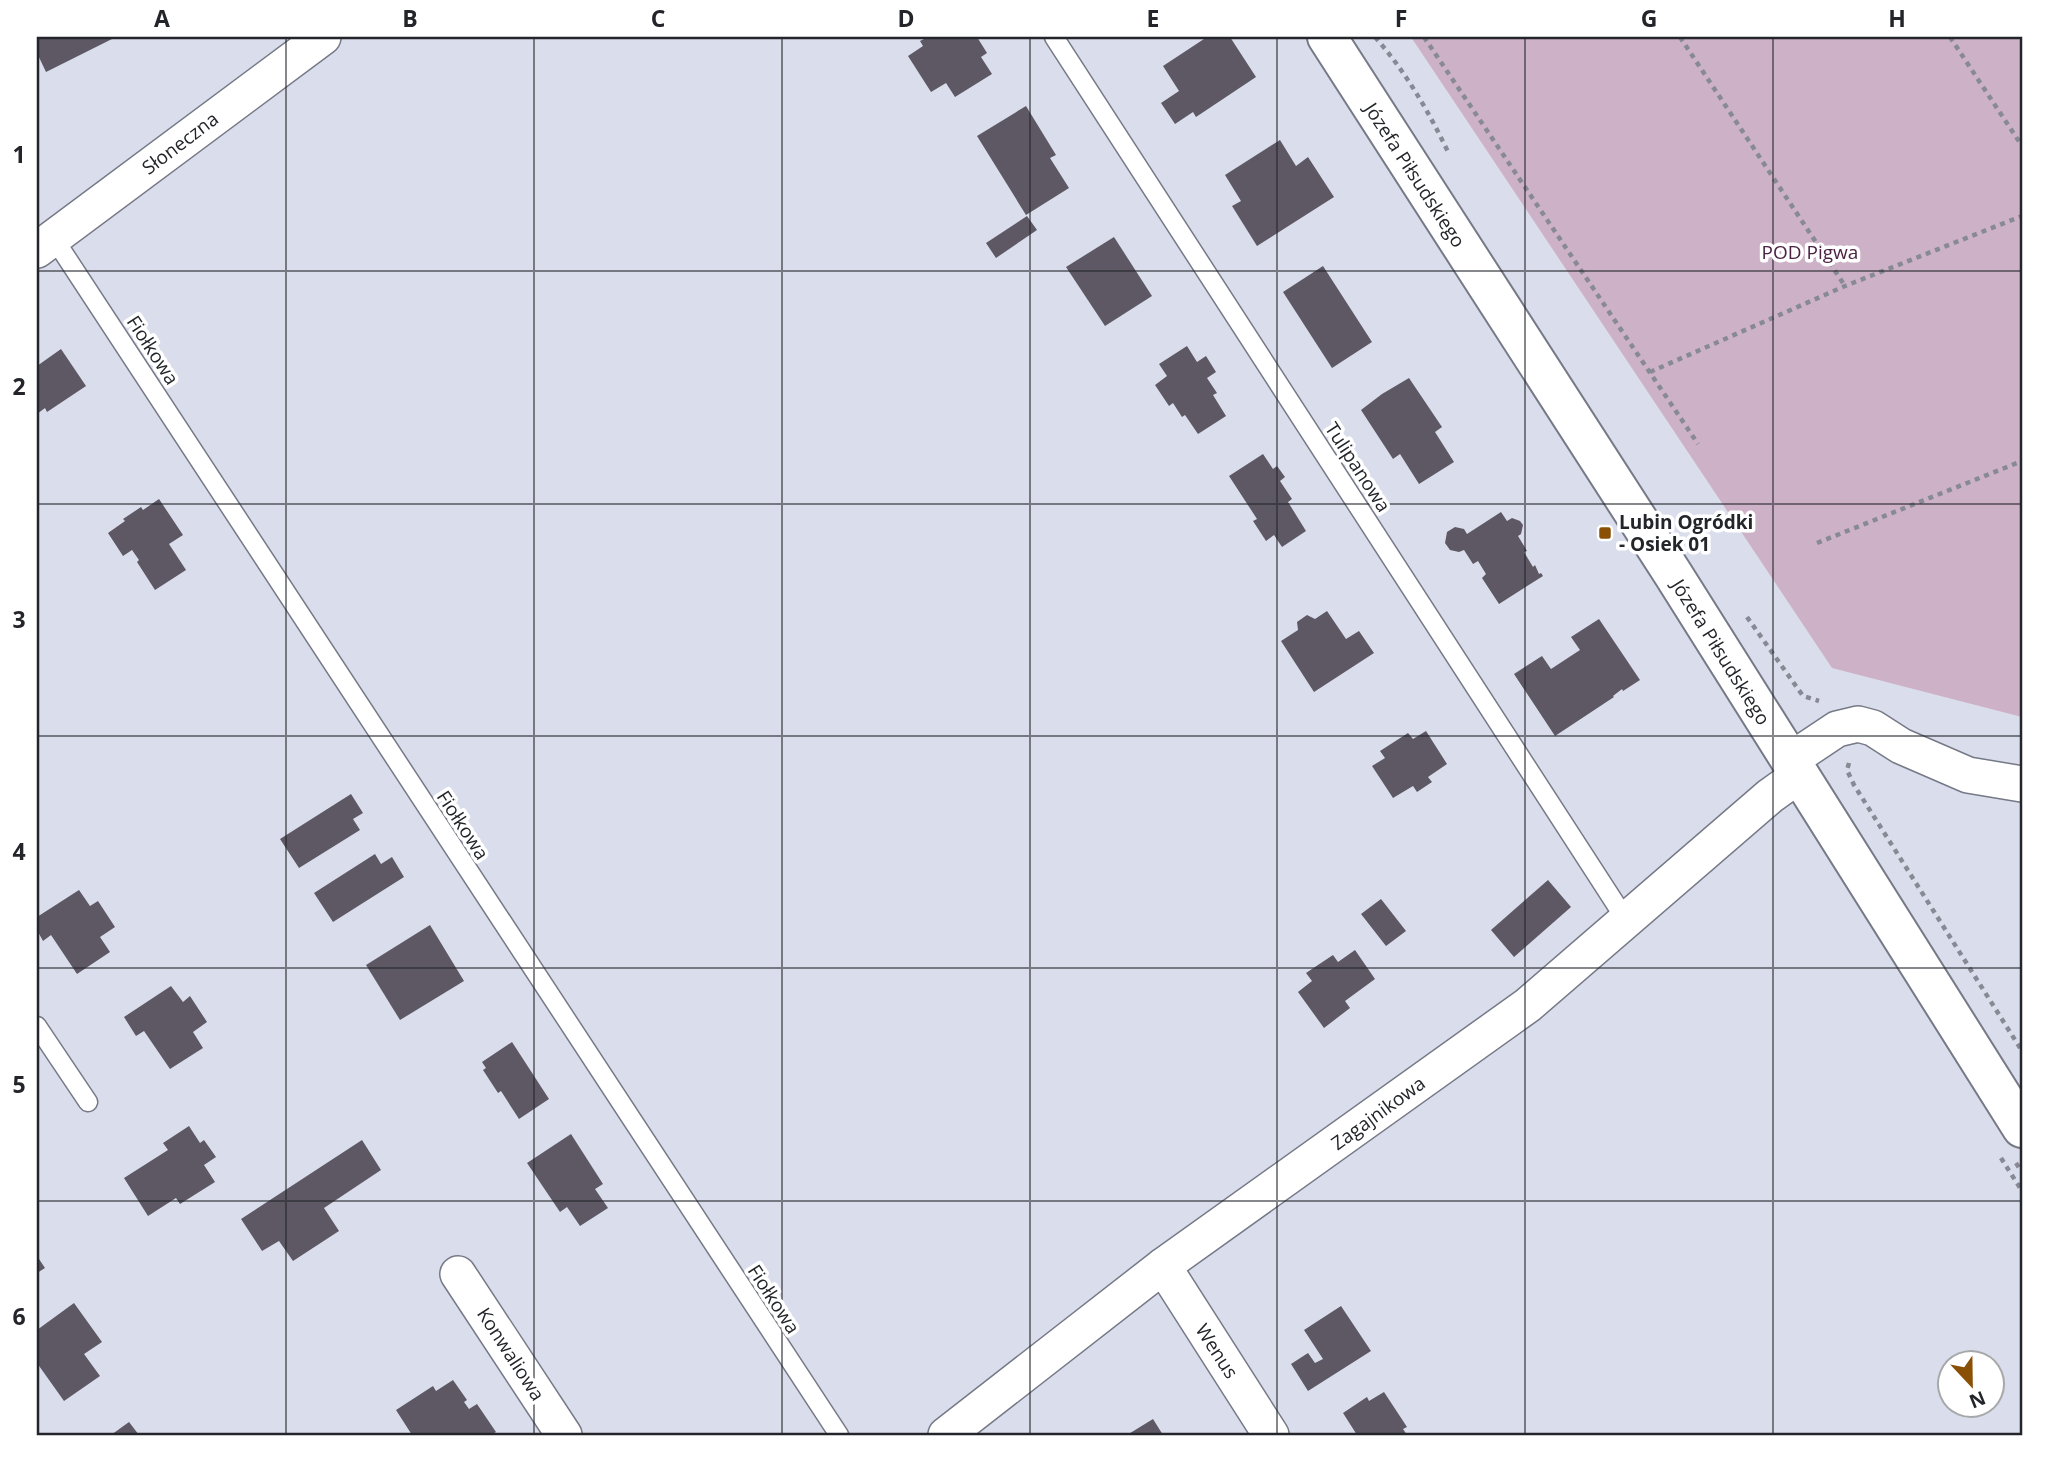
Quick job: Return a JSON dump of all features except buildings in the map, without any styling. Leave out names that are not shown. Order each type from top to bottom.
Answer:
[{"type":"street","name":"Słoneczna","points":[[45,244],[323,37]]},
{"type":"street","name":"Józefa Piłsudskiego","points":[[1327,37],[1673,574],[2022,1128]]},
{"type":"street","points":[[1837,729],[1858,724],[1872,728],[1901,746],[1968,775],[2022,784]]},
{"type":"street","name":"Zagajnikowa","points":[[946,1435],[1163,1266],[1528,1005],[1770,796],[1794,768],[1837,729]]},
{"type":"street","name":"Wenus","points":[[1163,1266],[1271,1435]]},
{"type":"street","name":"Konwaliowa","points":[[458,1274],[564,1435]]},
{"type":"lane","name":"Tulipanowa","points":[[1054,37],[1626,920]]},
{"type":"lane","name":"Fiołkowa","points":[[45,244],[839,1435]]},
{"type":"lane","points":[[37,1026],[88,1102]]},
{"type":"path","points":[[1424,37],[1698,444]]},
{"type":"path","points":[[1680,37],[1845,286]]},
{"type":"path","points":[[1950,37],[2022,146]]},
{"type":"path","points":[[1650,372],[1845,286],[2022,216]]},
{"type":"path","points":[[1818,543],[2022,461]]},
{"type":"path","points":[[1740,607],[1803,696],[1818,700],[1837,729],[1852,753],[1847,771],[1854,785],[2022,1051]]},
{"type":"green space","name":"POD Pigwa","points":[[1411,37],[2022,37],[2022,717],[1832,668]]},
{"type":"place","name":"Lubin Ogródki - Osiek 01","points":[[1605,533]]}]
